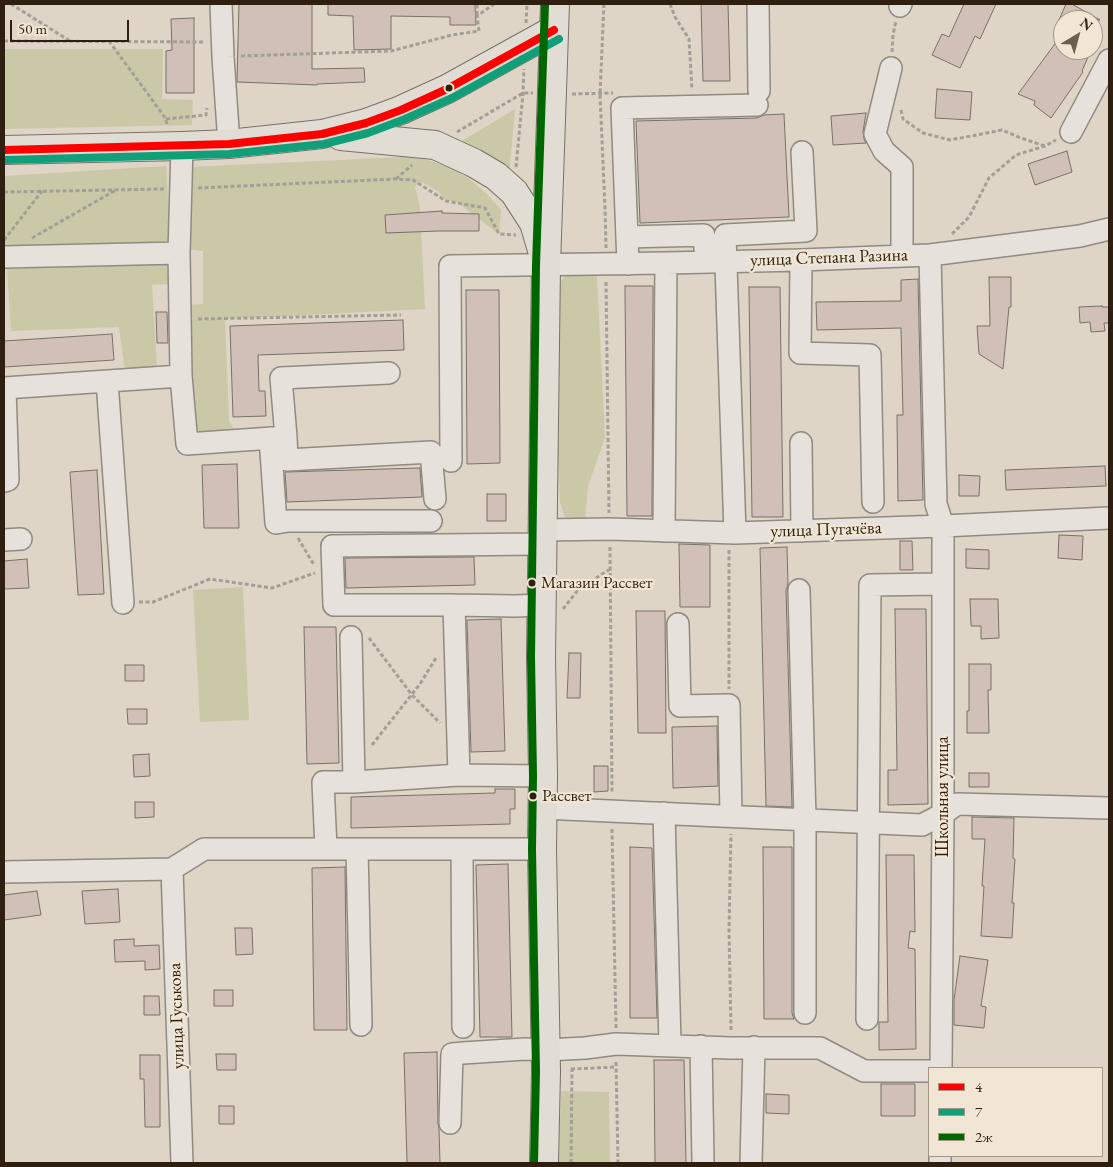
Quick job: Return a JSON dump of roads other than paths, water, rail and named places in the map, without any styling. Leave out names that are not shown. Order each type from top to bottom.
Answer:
[{"type":"main road","points":[[4,150],[229,144],[322,134],[366,123],[402,110],[446,89],[525,46],[554,17]]},
{"type":"main road","points":[[544,1163],[554,1063],[542,849],[541,657],[546,265],[554,17]]},
{"type":"main road","points":[[322,134],[435,145],[474,163],[496,176],[514,192],[534,223],[546,265]]},
{"type":"street","points":[[221,4],[229,144]]},
{"type":"street","points":[[628,264],[622,108],[758,98],[758,4]]},
{"type":"street","points":[[1071,132],[1109,60]]},
{"type":"street","points":[[891,68],[875,134],[884,151],[902,167],[902,256]]},
{"type":"street","points":[[182,146],[179,253],[180,320],[181,376],[187,444],[278,437]]},
{"type":"street","points":[[716,262],[725,235],[806,231],[802,152]]},
{"type":"street","name":"улица Степана Разина","points":[[451,461],[450,266],[716,262],[930,255],[1080,236],[1109,229]]},
{"type":"street","points":[[627,237],[704,235],[716,262],[732,533]]},
{"type":"street","points":[[4,257],[179,253]]},
{"type":"street","name":"Школьная улица","points":[[930,255],[936,504],[943,526],[941,1067]]},
{"type":"street","points":[[801,260],[800,352],[870,355],[873,502]]},
{"type":"street","points":[[664,531],[666,263]]},
{"type":"street","points":[[388,374],[282,378],[278,437],[276,523],[431,521]]},
{"type":"street","points":[[4,481],[8,480],[4,388],[181,376]]},
{"type":"street","points":[[107,381],[123,603]]},
{"type":"street","points":[[278,437],[287,460],[431,452],[435,499]]},
{"type":"street","points":[[801,443],[802,531]]},
{"type":"street","name":"улица Пугачёва","points":[[454,605],[334,604],[332,546],[542,537],[610,529],[732,533],[1109,518]]},
{"type":"street","points":[[867,1020],[870,585],[943,584]]},
{"type":"street","points":[[799,590],[805,819],[805,1013]]},
{"type":"street","points":[[459,775],[454,605],[542,605]]},
{"type":"street","points":[[678,624],[680,706],[729,705],[731,816]]},
{"type":"street","points":[[354,775],[358,636]]},
{"type":"street","points":[[326,849],[324,782],[354,775],[543,776]]},
{"type":"street","points":[[542,808],[922,825],[957,804],[1109,808]]},
{"type":"street","points":[[664,813],[670,1045]]},
{"type":"street","points":[[4,872],[172,869],[204,849],[542,849]]},
{"type":"street","points":[[357,849],[361,1025]]},
{"type":"street","points":[[462,849],[463,1027]]},
{"type":"street","name":"улица Гуськова","points":[[172,869],[182,1163]]},
{"type":"street","points":[[450,1123],[452,1054],[525,1049],[554,1063],[585,1048],[616,1044],[731,1048],[820,1048],[864,1071],[928,1071]]},
{"type":"street","points":[[701,1046],[703,1163]]},
{"type":"street","points":[[751,1163],[754,1047]]},
{"type":"place","name":"Магазин Рассвет","points":[[532,583]]},
{"type":"place","name":"Рассвет","points":[[533,796]]}]
